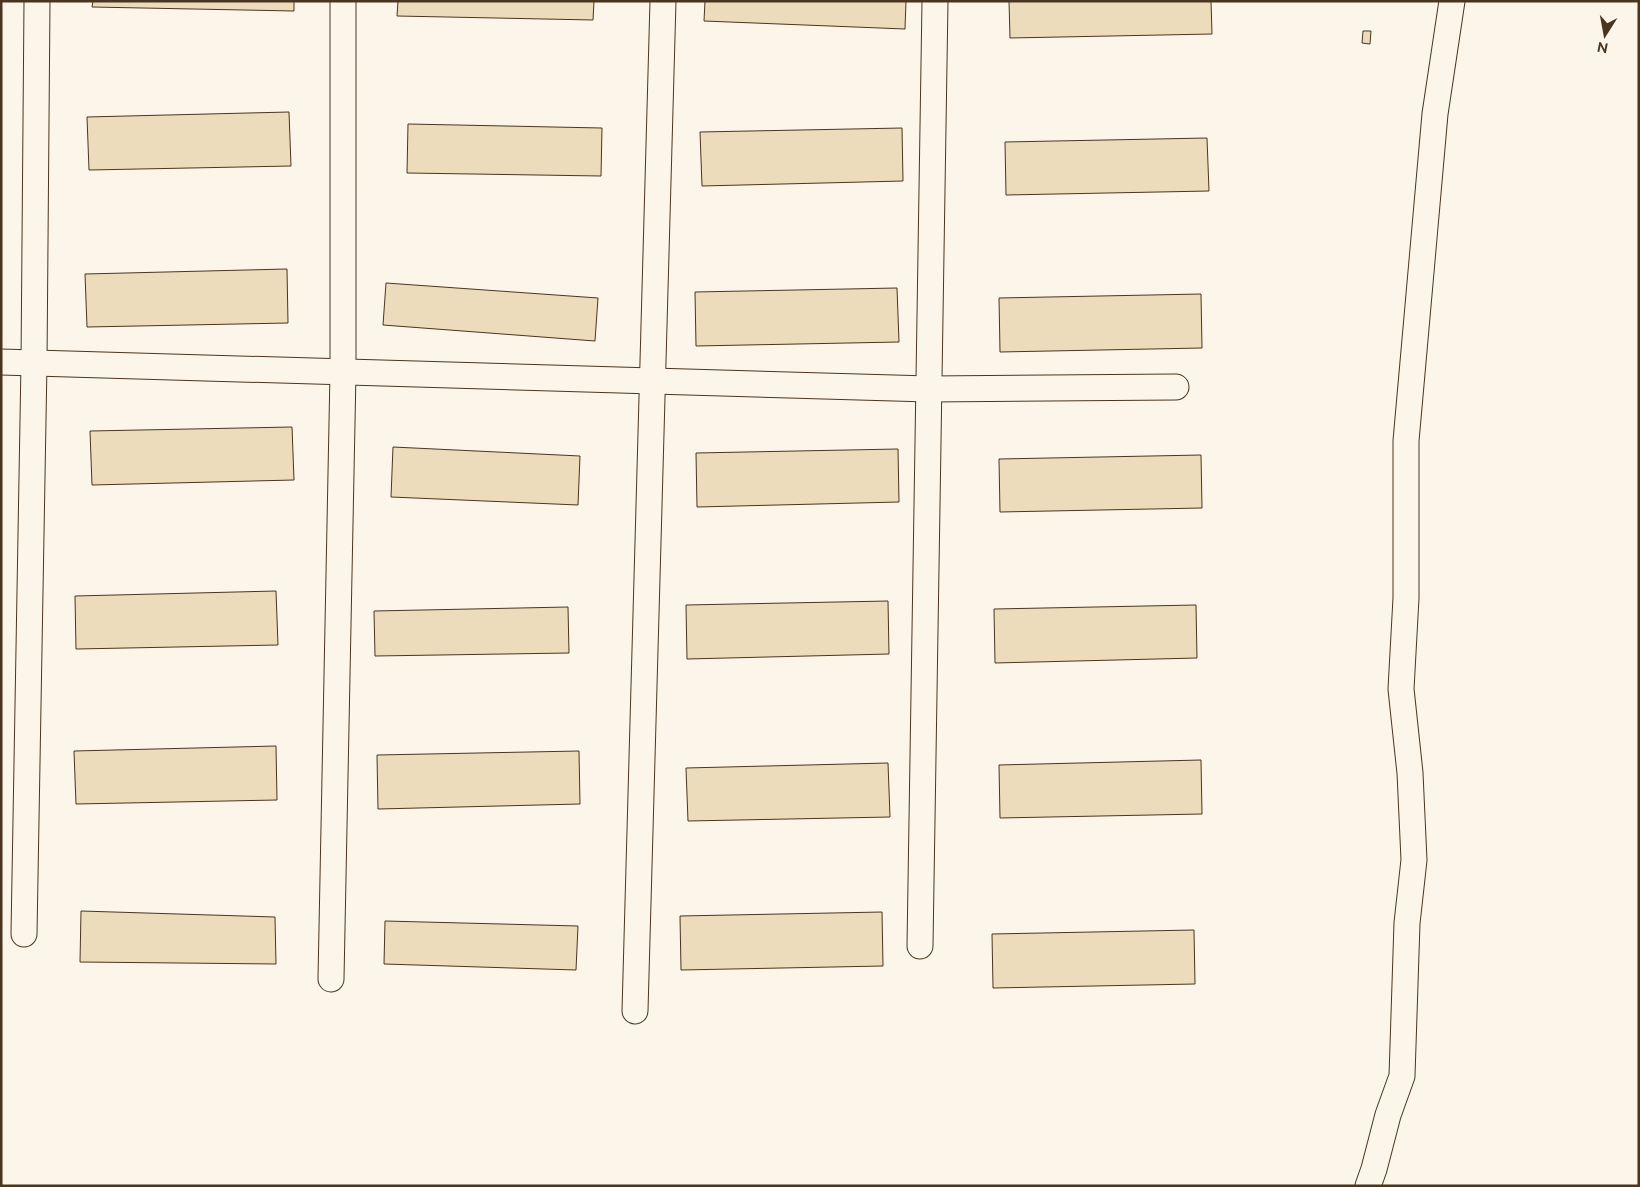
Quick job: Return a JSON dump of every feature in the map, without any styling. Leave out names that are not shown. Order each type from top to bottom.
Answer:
[{"type":"street","points":[[24,934],[34,363],[37,1]]},
{"type":"street","points":[[331,979],[342,372],[343,1]]},
{"type":"street","points":[[635,1011],[663,1]]},
{"type":"street","points":[[920,946],[935,1]]},
{"type":"street","points":[[1368,1186],[1388,1114],[1402,1076],[1407,923],[1414,860],[1410,773],[1401,689],[1406,598],[1406,441],[1435,114],[1452,1]]},
{"type":"street","points":[[1,362],[929,388],[1176,387]]},
{"type":"building","points":[[93,1],[294,1],[294,11],[92,7]]},
{"type":"building","points":[[398,1],[594,1],[593,20],[397,16]]},
{"type":"building","points":[[705,1],[906,1],[905,29],[704,21]]},
{"type":"building","points":[[1009,1],[1211,1],[1212,34],[1010,38]]},
{"type":"building","points":[[1363,31],[1371,31],[1370,44],[1362,43]]},
{"type":"building","points":[[289,112],[291,166],[89,170],[87,117]]},
{"type":"building","points":[[408,124],[602,128],[601,176],[407,173]]},
{"type":"building","points":[[902,128],[903,181],[702,186],[700,132]]},
{"type":"building","points":[[1207,138],[1209,191],[1006,195],[1005,142]]},
{"type":"building","points":[[287,269],[288,323],[87,327],[85,274]]},
{"type":"building","points":[[386,283],[598,298],[595,341],[383,325]]},
{"type":"building","points":[[897,288],[899,342],[696,346],[695,292]]},
{"type":"building","points":[[1201,294],[1202,348],[1000,352],[999,298]]},
{"type":"building","points":[[292,427],[294,480],[92,485],[90,431]]},
{"type":"building","points":[[393,447],[580,456],[578,505],[391,497]]},
{"type":"building","points":[[898,449],[899,502],[697,507],[696,453]]},
{"type":"building","points":[[1201,455],[1202,508],[1000,512],[999,459]]},
{"type":"building","points":[[276,591],[278,645],[76,649],[75,596]]},
{"type":"building","points":[[888,601],[889,654],[687,659],[686,605]]},
{"type":"building","points":[[1196,605],[1197,658],[995,663],[994,609]]},
{"type":"building","points":[[568,607],[569,653],[375,656],[374,611]]},
{"type":"building","points":[[276,746],[277,800],[76,804],[74,751]]},
{"type":"building","points":[[579,751],[580,804],[378,809],[377,755]]},
{"type":"building","points":[[1201,760],[1202,814],[1000,818],[999,765]]},
{"type":"building","points":[[888,763],[890,817],[688,821],[686,768]]},
{"type":"building","points":[[81,911],[275,917],[276,964],[80,962]]},
{"type":"building","points":[[882,912],[883,966],[681,970],[680,916]]},
{"type":"building","points":[[385,921],[578,926],[576,970],[384,964]]},
{"type":"building","points":[[1194,930],[1195,984],[993,988],[992,934]]}]
